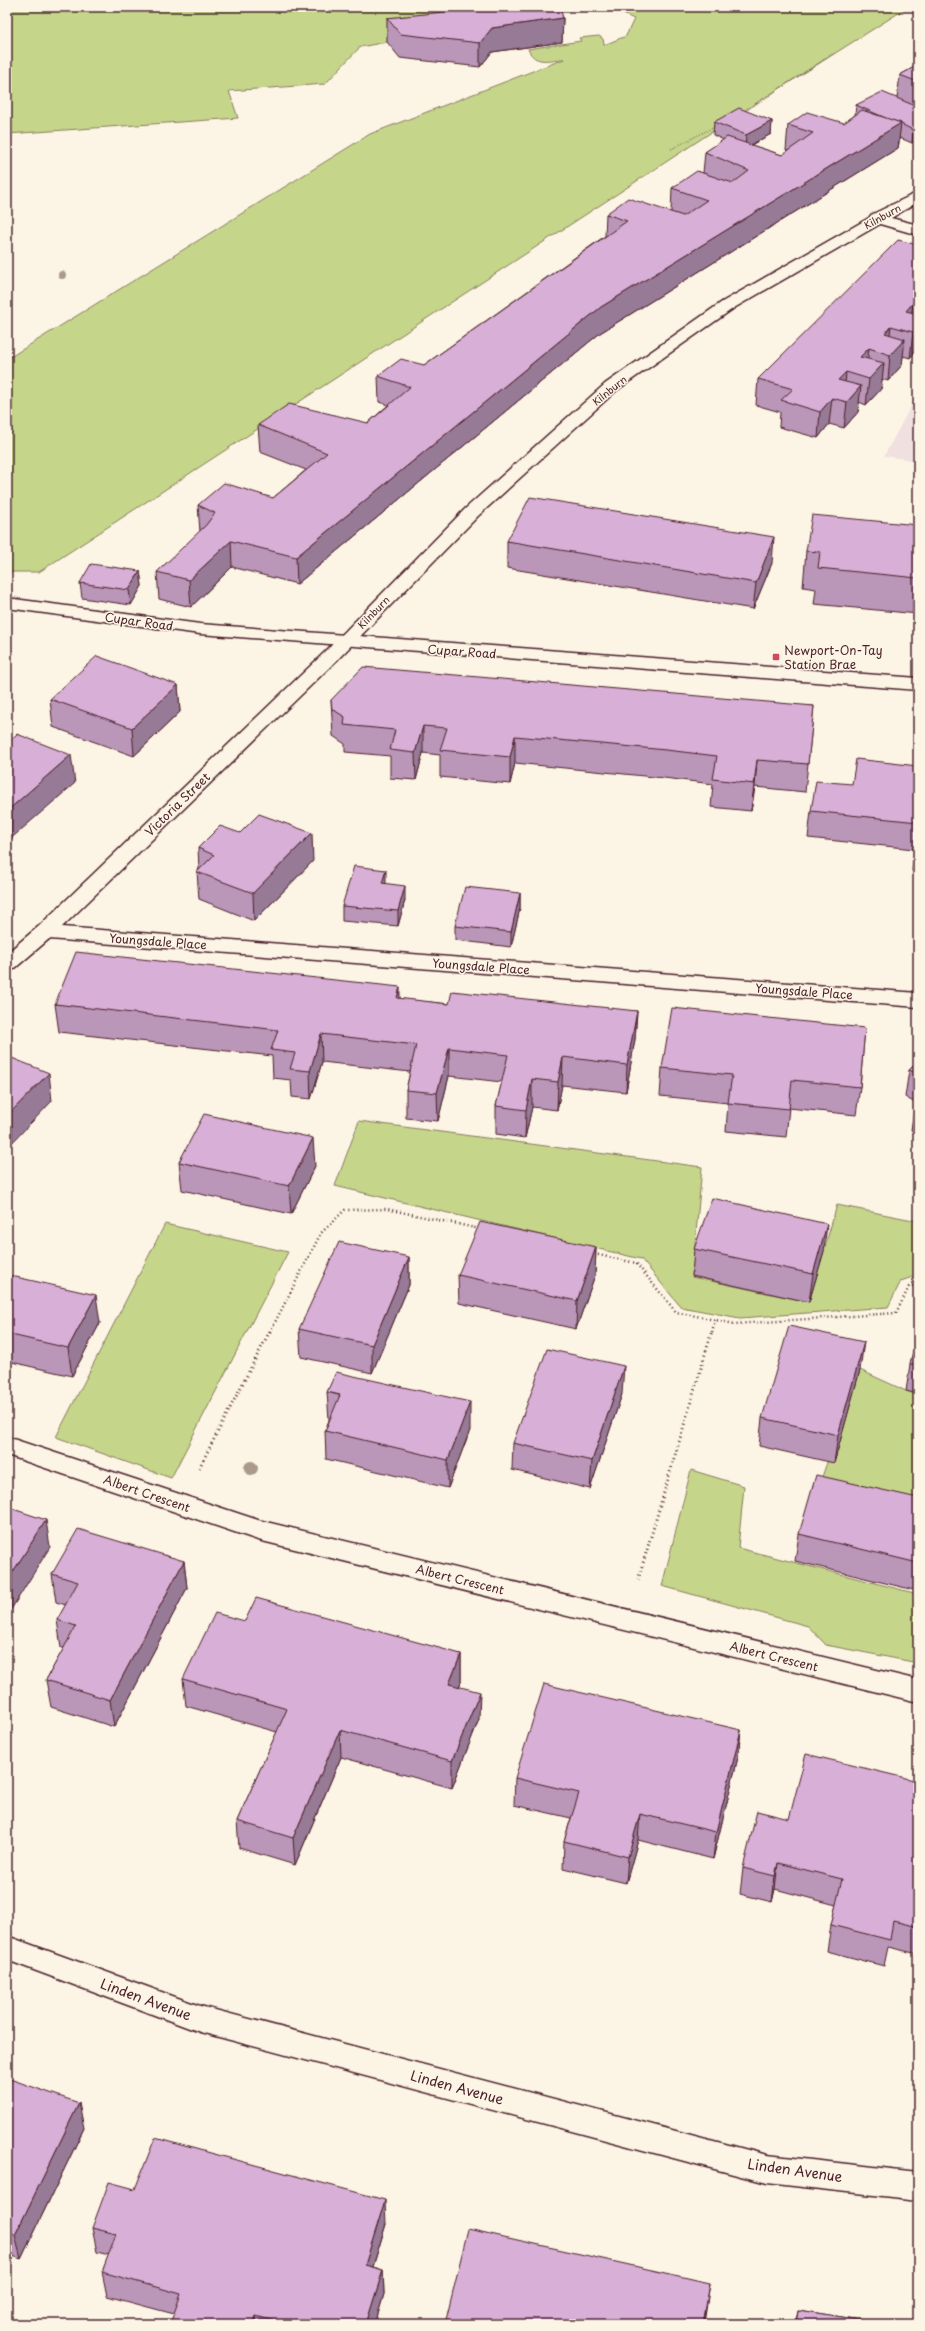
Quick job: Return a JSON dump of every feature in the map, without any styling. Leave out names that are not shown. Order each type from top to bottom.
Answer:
[{"type":"street","name":"Kilnburn","points":[[344,642],[472,512],[611,387],[728,305],[876,218],[918,196]]},
{"type":"street","points":[[876,218],[918,230]]},
{"type":"street","name":"Cupar Road","points":[[7,603],[200,629],[344,642],[918,684]]},
{"type":"street","name":"Victoria Street","points":[[7,964],[45,932],[344,642]]},
{"type":"street","name":"Youngsdale Place","points":[[45,932],[918,1000]]},
{"type":"street","name":"Albert Crescent","points":[[7,1446],[258,1530],[918,1691]]},
{"type":"street","name":"Linden Avenue","points":[[7,1948],[200,2019],[767,2169],[918,2186]]},
{"type":"path","points":[[738,115],[758,104],[834,53]]},
{"type":"path","points":[[671,149],[718,125]]},
{"type":"path","points":[[180,1504],[321,1233],[346,1210],[387,1209],[488,1231]]},
{"type":"path","points":[[589,1253],[636,1263],[676,1312],[735,1324],[896,1313],[909,1287],[918,1284]]},
{"type":"path","points":[[626,1619],[715,1320]]},
{"type":"shaded area","points":[[918,393],[918,461],[884,456]]},
{"type":"green space","points":[[7,7],[534,7],[471,21],[403,16],[387,42],[360,47],[325,84],[229,91],[238,118],[7,134]]},
{"type":"green space","points":[[608,7],[908,7],[747,109],[39,572],[7,572],[7,359],[370,134],[564,59],[539,60],[531,54],[528,49],[581,41],[579,38],[599,36],[603,39],[604,45],[626,36],[634,19]]},
{"type":"green space","points":[[359,1121],[702,1167],[692,1277],[809,1302],[837,1205],[918,1221],[918,1275],[901,1281],[888,1307],[740,1318],[681,1307],[641,1259],[335,1186]]},
{"type":"green space","points":[[165,1224],[288,1252],[171,1478],[56,1437]]},
{"type":"green space","points":[[860,1370],[918,1395],[918,1527],[813,1502]]},
{"type":"green space","points":[[691,1470],[744,1486],[738,1548],[918,1594],[918,1663],[826,1645],[808,1626],[662,1586]]},
{"type":"building","points":[[490,7],[560,7],[563,18],[492,28],[480,43],[400,34],[387,18]]},
{"type":"building","points":[[918,65],[918,82],[900,75]]},
{"type":"building","points":[[882,92],[918,107],[918,127],[913,130],[901,123],[856,105]]},
{"type":"building","points":[[739,108],[772,121],[746,135],[714,122]]},
{"type":"building","points":[[862,110],[901,123],[601,307],[296,557],[231,541],[189,580],[157,572],[206,525],[215,513],[198,505],[224,483],[273,498],[327,453],[258,425],[289,404],[368,423],[410,387],[378,376],[401,359],[424,365],[627,221],[606,214],[628,198],[683,216],[707,200],[672,188],[697,171],[733,183],[749,171],[705,152],[727,137],[782,155],[813,133],[788,125],[807,112],[844,123]]},
{"type":"building","points":[[898,240],[918,245],[918,304],[913,303],[906,311],[918,314],[918,326],[913,332],[891,326],[885,333],[905,339],[890,355],[869,348],[860,357],[884,363],[869,379],[846,372],[838,380],[861,386],[847,402],[832,398],[820,412],[781,400],[793,389],[758,379]]},
{"type":"building","points":[[530,497],[774,537],[756,583],[507,541]]},
{"type":"building","points":[[812,515],[918,525],[918,578],[818,568],[820,552],[806,551]]},
{"type":"building","points":[[91,564],[140,571],[129,590],[80,583]]},
{"type":"building","points":[[97,656],[178,685],[132,728],[50,699]]},
{"type":"building","points":[[363,667],[814,706],[808,764],[757,760],[754,784],[713,779],[717,756],[515,736],[510,757],[440,750],[447,728],[423,726],[415,753],[390,750],[395,730],[344,725],[345,717],[332,709],[331,700]]},
{"type":"building","points":[[17,734],[71,755],[7,811],[7,743]]},
{"type":"building","points":[[856,759],[918,766],[918,822],[811,811],[816,781],[852,784]]},
{"type":"building","points":[[259,814],[312,833],[253,893],[197,872],[214,855],[198,848],[220,826],[240,833]]},
{"type":"building","points":[[918,822],[918,844],[916,843]]},
{"type":"building","points":[[354,866],[386,870],[382,883],[405,886],[398,911],[342,906]]},
{"type":"building","points":[[465,887],[520,893],[511,932],[455,926]]},
{"type":"building","points":[[76,952],[400,987],[397,998],[449,1004],[452,991],[637,1011],[627,1065],[563,1057],[558,1082],[532,1079],[526,1110],[496,1106],[508,1055],[449,1048],[437,1093],[406,1090],[416,1045],[321,1034],[310,1071],[290,1069],[295,1053],[271,1050],[278,1030],[55,1004]]},
{"type":"building","points":[[672,1008],[865,1028],[860,1087],[792,1080],[789,1109],[728,1103],[732,1075],[662,1068]]},
{"type":"building","points":[[7,1056],[49,1073],[7,1116]]},
{"type":"building","points":[[918,1062],[918,1074],[909,1070]]},
{"type":"building","points":[[204,1114],[313,1138],[289,1186],[179,1162]]},
{"type":"building","points":[[712,1198],[827,1224],[813,1274],[694,1249]]},
{"type":"building","points":[[480,1222],[596,1247],[577,1301],[458,1275]]},
{"type":"building","points":[[339,1242],[409,1257],[372,1345],[299,1329]]},
{"type":"building","points":[[7,1275],[96,1295],[68,1348],[7,1334]]},
{"type":"building","points":[[789,1326],[864,1342],[838,1435],[762,1418]]},
{"type":"building","points":[[918,1332],[918,1365],[910,1364]]},
{"type":"building","points":[[547,1349],[624,1366],[592,1461],[513,1443]]},
{"type":"building","points":[[336,1372],[470,1402],[448,1460],[325,1431],[340,1395],[327,1392]]},
{"type":"building","points":[[816,1475],[918,1498],[918,1563],[799,1534]]},
{"type":"building","points":[[7,1507],[46,1520],[7,1581]]},
{"type":"building","points":[[78,1529],[184,1561],[110,1700],[46,1680],[76,1626],[57,1620],[78,1582],[52,1574]]},
{"type":"building","points":[[256,1598],[461,1654],[449,1684],[480,1692],[452,1761],[340,1730],[293,1838],[237,1821],[287,1709],[183,1679],[215,1613],[245,1621]]},
{"type":"building","points":[[544,1684],[741,1730],[716,1832],[640,1814],[628,1857],[564,1841],[579,1793],[515,1778]]},
{"type":"building","points":[[806,1754],[918,1781],[918,1927],[893,1921],[890,1940],[831,1925],[842,1879],[778,1863],[775,1876],[743,1868],[757,1811],[789,1819]]},
{"type":"building","points":[[7,2078],[79,2103],[15,2235],[7,2232]]},
{"type":"building","points":[[155,2138],[385,2200],[365,2265],[383,2270],[366,2324],[286,2324],[256,2316],[253,2324],[170,2324],[181,2294],[102,2272],[116,2234],[92,2228],[109,2182],[135,2189]]},
{"type":"building","points":[[468,2229],[710,2283],[703,2324],[445,2324]]},
{"type":"building","points":[[798,2310],[886,2324],[796,2324]]},
{"type":"place","name":"Newport-On-Tay Station Brae","points":[[776,657]]}]
